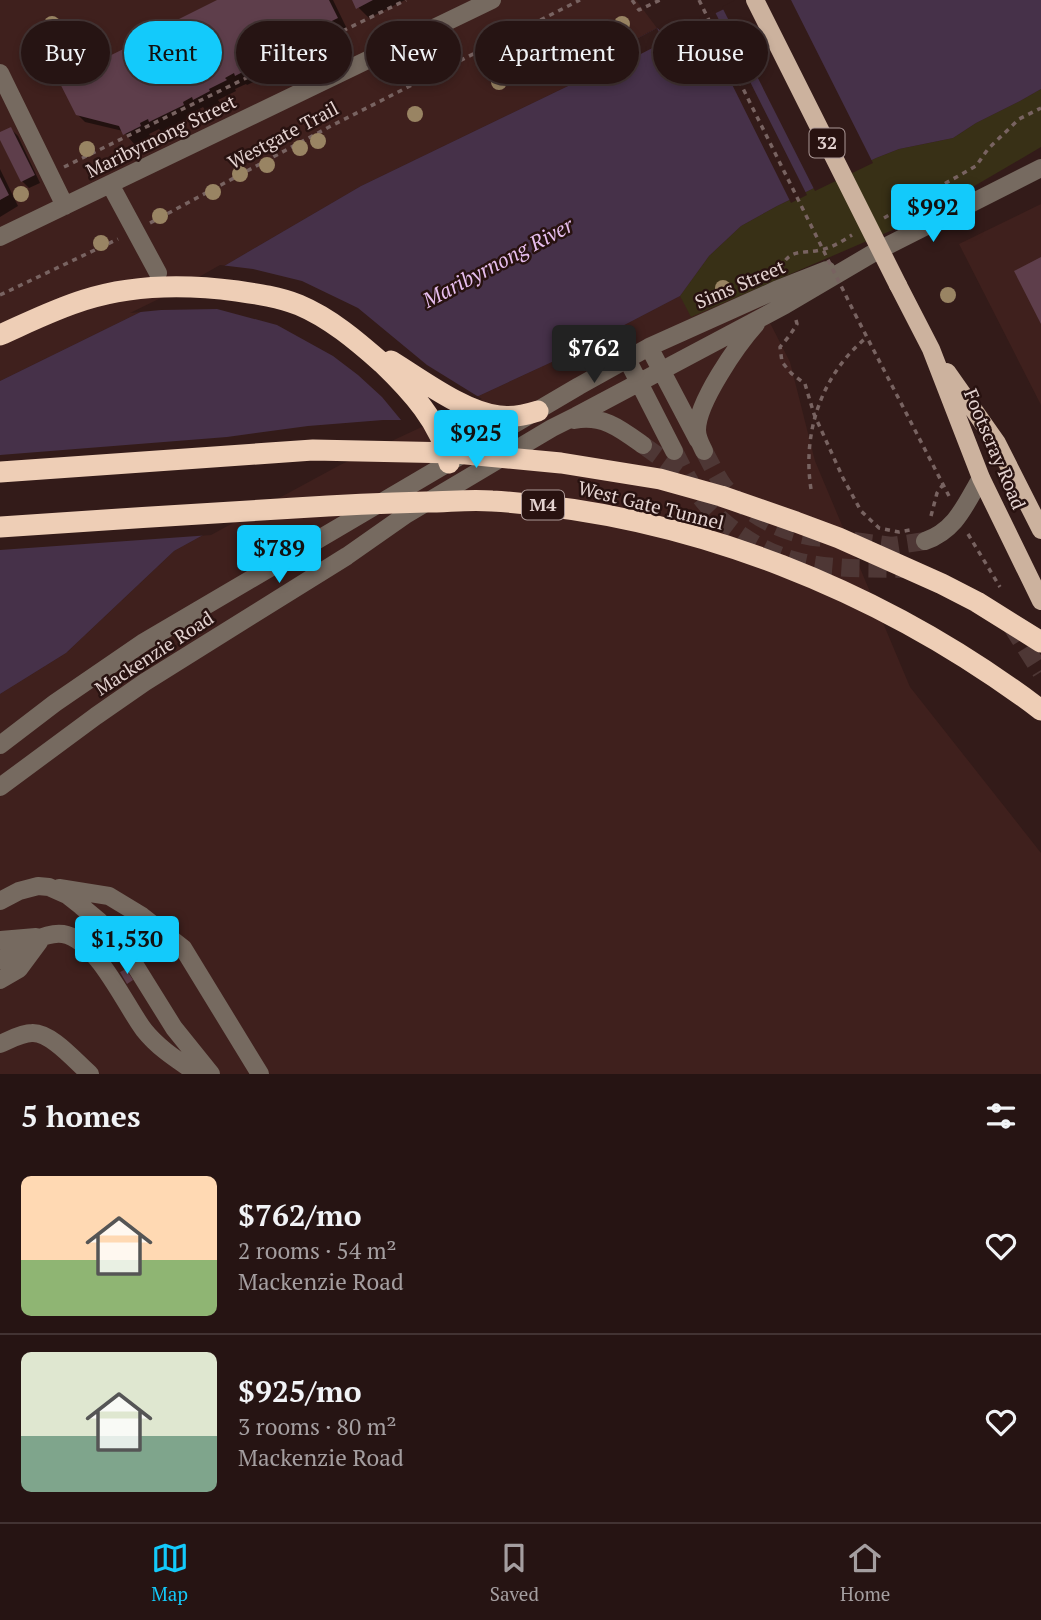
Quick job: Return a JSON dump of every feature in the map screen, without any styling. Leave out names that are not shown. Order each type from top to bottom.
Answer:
[{"type":"highway","points":[[0,335],[82,300],[123,290],[164,286],[208,287],[274,297],[321,316],[372,354],[428,415],[445,445],[449,463]]},
{"type":"highway","points":[[342,331],[476,411],[511,417],[538,411]]},
{"type":"highway","name":"West Gate Tunnel","points":[[0,472],[313,450],[456,453],[574,465],[672,483],[721,496],[817,530],[901,565],[977,602],[1041,642]]},
{"type":"highway","name":"West Gate Tunnel","points":[[0,527],[361,504],[489,500],[563,507],[699,537],[772,562],[849,594],[930,636],[1004,682],[1041,710]]},
{"type":"main road","name":"Footscray Road","points":[[755,0],[931,349],[981,478],[1041,601]]},
{"type":"main road","name":"Footscray Road","points":[[931,349],[997,443],[1041,530]]},
{"type":"street","name":"Maribyrnong Street","points":[[0,237],[492,0]]},
{"type":"street","points":[[0,74],[65,206]]},
{"type":"street","name":"Sims Street","points":[[649,347],[768,294],[875,251],[1041,168]]},
{"type":"street","name":"Sims Street","points":[[974,202],[1041,178]]},
{"type":"street","points":[[110,184],[158,273]]},
{"type":"street","name":"Sims Street","points":[[662,371],[785,305],[875,251]]},
{"type":"street","points":[[649,347],[704,452],[697,428],[705,404],[727,363],[763,317]]},
{"type":"street","name":"Mackenzie Road","points":[[0,744],[144,642],[649,347]]},
{"type":"street","points":[[627,359],[674,451]]},
{"type":"street","name":"Mackenzie Road","points":[[0,787],[145,682],[347,556],[407,514],[551,428],[662,371]]},
{"type":"street","points":[[564,422],[584,418],[599,419],[615,425],[643,445]]},
{"type":"street","points":[[445,491],[450,478],[449,463]]},
{"type":"street","points":[[920,535],[947,529],[958,517],[981,478]]},
{"type":"street","points":[[0,893],[38,886],[109,896],[142,916],[183,948],[260,1074]]},
{"type":"street","points":[[49,887],[81,906],[119,941],[174,1028],[211,1074]]},
{"type":"street","points":[[0,901],[19,891]]},
{"type":"street","points":[[0,916],[19,891]]},
{"type":"street","points":[[0,940],[54,934],[65,934],[75,939],[91,952],[109,974],[145,1031],[163,1050],[198,1074]]},
{"type":"street","points":[[0,960],[43,936]]},
{"type":"street","points":[[0,981],[19,969],[43,936]]},
{"type":"street","points":[[0,1044],[33,1032],[42,1034],[90,1074]]},
{"type":"path","points":[[49,174],[406,0]]},
{"type":"path","name":"Westgate Trail","points":[[0,295],[135,230],[329,127],[580,0]]},
{"type":"path","points":[[632,0],[639,10],[660,0]]},
{"type":"path","points":[[699,0],[855,314],[944,483],[958,517],[1000,587]]},
{"type":"path","points":[[811,489],[809,456],[817,405],[837,367],[867,337]]},
{"type":"path","points":[[791,373],[804,384],[814,414],[861,511],[879,528],[920,535]]},
{"type":"path","points":[[929,519],[937,493],[944,483]]},
{"type":"shaded area","points":[[0,0],[636,0],[653,23],[653,30],[639,38],[639,21],[475,21],[475,84],[572,84],[361,186],[171,297],[0,381]]},
{"type":"shaded area","points":[[1041,89],[1041,147],[918,219],[691,317],[680,296],[709,256],[741,226],[876,158],[899,149],[953,138]]},
{"type":"shaded area","points":[[1041,204],[1041,405],[959,244]]},
{"type":"shaded area","points":[[709,256],[751,278],[790,362],[815,461],[910,687],[1041,853],[1041,1074],[0,1074],[0,694],[66,653],[174,551],[338,461],[565,356],[680,296]]},
{"type":"water","name":"Maribyrnong River","points":[[743,0],[1041,0],[1041,89],[953,138],[899,149],[777,206],[741,226],[709,256],[680,296],[565,356],[338,461],[174,551],[66,653],[0,694],[0,381],[171,297],[361,186],[572,84],[639,84],[639,38],[653,30],[653,84],[768,84],[768,21],[699,21]]},
{"type":"pier","points":[[735,0],[791,0],[873,163],[815,191],[761,84],[768,84],[768,21],[729,21],[722,7]]},
{"type":"pier","points":[[714,10],[720,21],[700,21],[699,18]]},
{"type":"pier","points":[[653,30],[653,48],[639,55],[639,38]]},
{"type":"pier","points":[[732,84],[751,84],[807,195],[791,203]]},
{"type":"pier","points":[[220,265],[253,269],[302,281],[358,308],[427,365],[482,399],[340,465],[211,535],[0,550],[0,455],[227,437],[308,426],[401,420],[382,397],[358,375],[333,356],[277,325],[217,309],[130,313]]},
{"type":"building","points":[[217,0],[329,0],[338,18],[332,21],[236,21],[236,75],[234,73],[222,82],[222,21],[175,21]]},
{"type":"building","points":[[352,0],[373,0],[356,9]]},
{"type":"building","points":[[124,49],[124,84],[219,84],[193,100],[192,97],[183,102],[184,105],[149,122],[148,119],[140,123],[141,126],[123,135],[119,126],[76,115],[60,84],[110,84],[110,56]]},
{"type":"building","points":[[11,127],[35,175],[21,182],[0,140],[0,132]]},
{"type":"building","points":[[0,177],[9,195],[0,200]]},
{"type":"building","points":[[1041,257],[1041,324],[1014,271]]},
{"type":"building","points":[[126,969],[133,980],[127,984],[120,972]]},
{"type":"tunnel","points":[[643,445],[686,476]]},
{"type":"tunnel","points":[[674,451],[692,485],[711,509],[734,530],[761,547],[803,563],[846,568],[903,569]]},
{"type":"tunnel","points":[[704,451],[723,485],[743,506],[780,528],[822,538]]},
{"type":"tunnel","points":[[854,541],[892,546],[925,541]]},
{"type":"tunnel","points":[[1011,625],[1041,672]]}]
